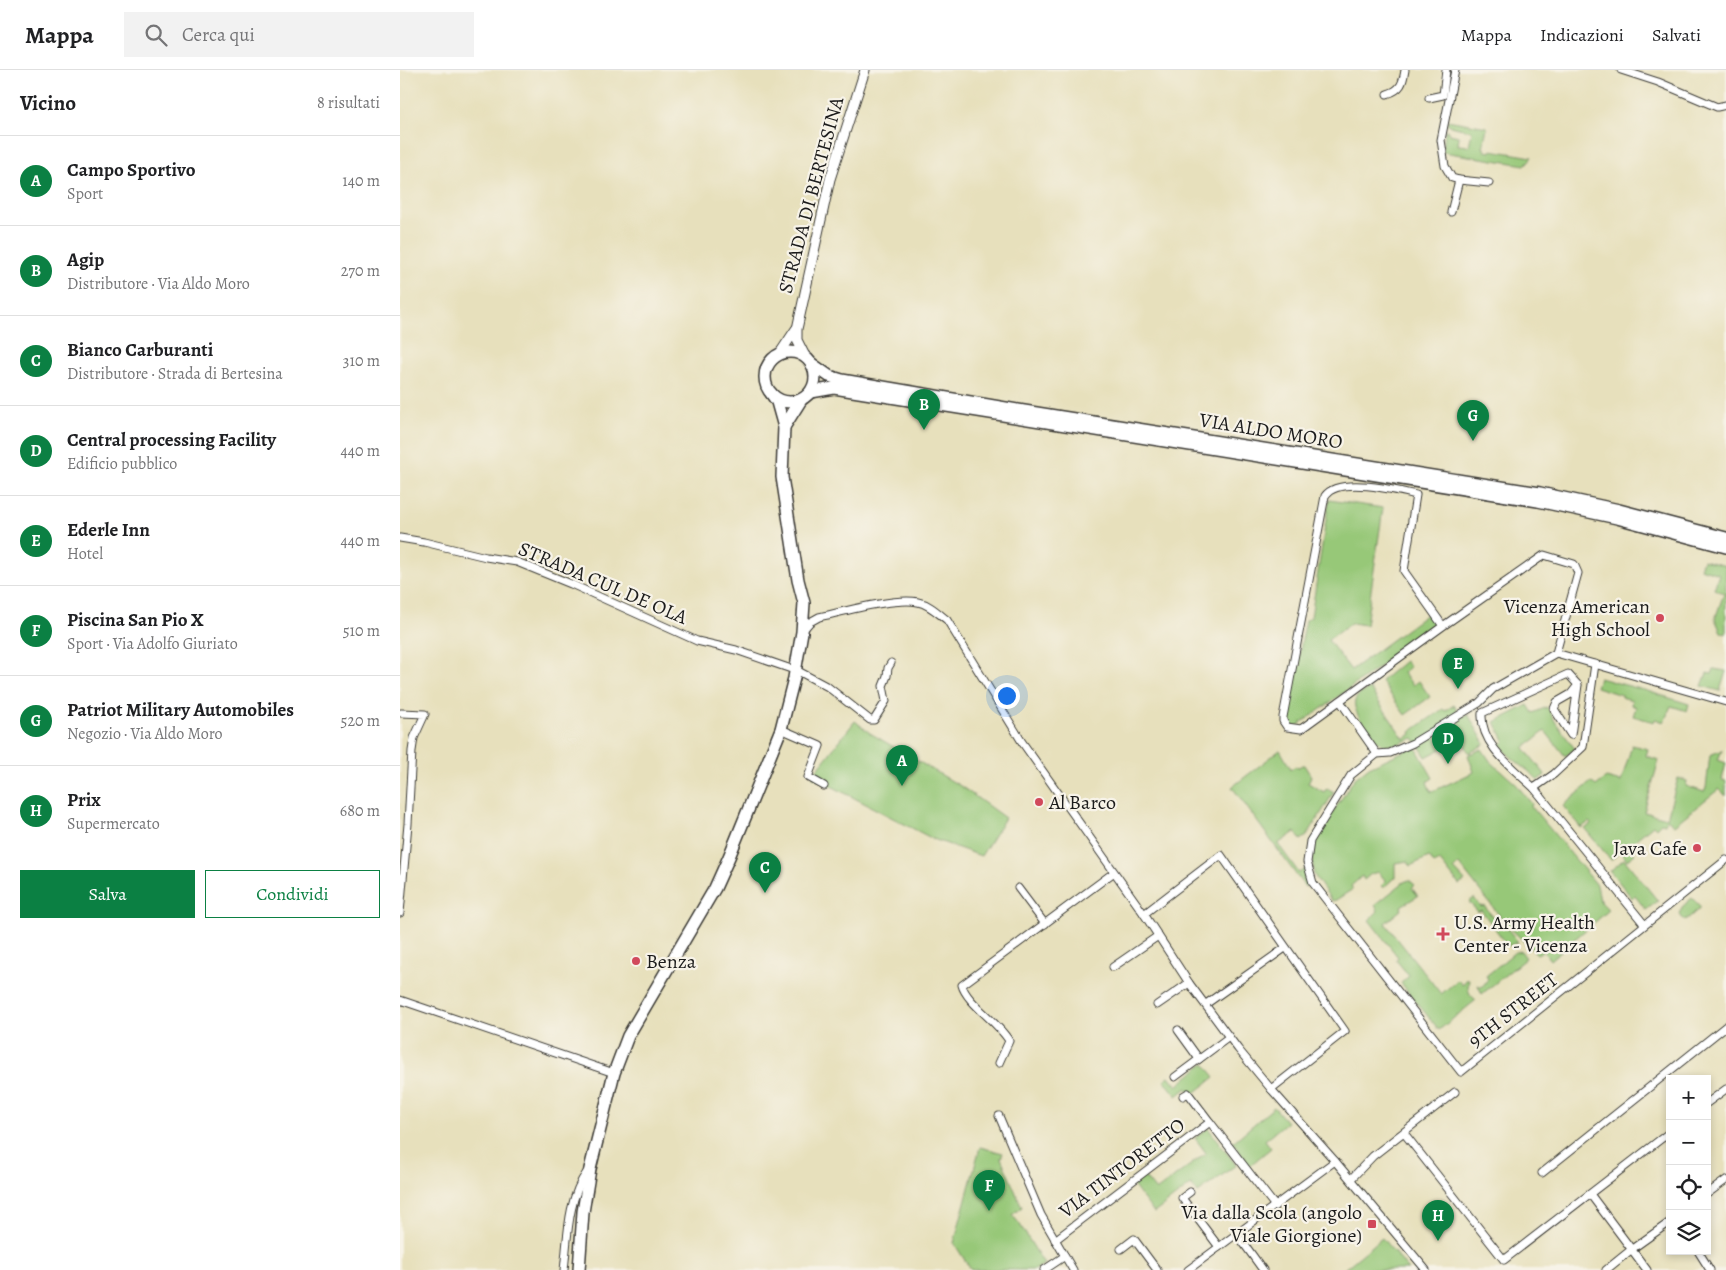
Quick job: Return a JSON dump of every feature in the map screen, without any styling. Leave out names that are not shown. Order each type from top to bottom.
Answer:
[{"type":"main road","points":[[778,356],[783,353],[795,353],[809,361]]},
{"type":"main road","name":"STRADA DI BERTESINA","points":[[778,356],[771,362],[766,375],[767,385],[777,402],[784,427],[782,477],[805,625],[793,669]]},
{"type":"main road","name":"STRADA DI BERTESINA","points":[[784,427],[801,400],[810,392],[815,381],[814,370],[809,361]]},
{"type":"main road","name":"VIA ALDO MORO","points":[[809,361],[829,376],[842,380],[1024,411],[1540,493],[1619,510],[1726,538]]},
{"type":"main road","name":"VIA ALDO MORO","points":[[810,392],[834,388],[1538,501],[1616,518],[1726,547]]},
{"type":"main road","points":[[772,393],[785,402],[801,400]]},
{"type":"main road","name":"STRADA DI BERTESINA","points":[[579,1270],[583,1212],[590,1169],[614,1073],[628,1036],[715,888],[781,729],[790,690],[801,604]]},
{"type":"street","name":"STRADA DI BERTESINA","points":[[809,361],[797,340],[797,329],[830,179],[865,70]]},
{"type":"street","points":[[1387,94],[1396,92],[1402,85],[1405,70]]},
{"type":"street","points":[[1428,98],[1443,95],[1446,70]]},
{"type":"street","points":[[1454,70],[1441,140],[1445,166],[1452,178],[1489,183]]},
{"type":"street","points":[[1621,70],[1658,82],[1717,107],[1726,105]]},
{"type":"street","points":[[1445,166],[1454,165]]},
{"type":"street","points":[[1451,212],[1459,180]]},
{"type":"street","name":"STRADA DI BERTESINA","points":[[778,356],[797,329]]},
{"type":"street","points":[[1443,626],[1404,571],[1416,495],[1394,489],[1351,486],[1333,488],[1325,496],[1283,721],[1287,727],[1301,729],[1544,555],[1574,564],[1578,573],[1556,654]]},
{"type":"street","name":"STRADA CUL DE OLA","points":[[400,538],[517,562],[571,584],[697,641],[736,650],[793,669]]},
{"type":"street","points":[[805,625],[819,618],[902,601],[918,602],[933,608],[947,620],[1022,742],[1144,914],[1189,983],[1271,1089],[1335,1161],[1426,1270]]},
{"type":"street","points":[[801,604],[810,616],[819,618]]},
{"type":"street","points":[[1340,701],[1377,754],[1390,753],[1413,743],[1479,703],[1493,689],[1556,654],[1726,702]]},
{"type":"street","points":[[793,669],[828,687],[870,720],[874,720],[886,701],[883,682],[891,663]]},
{"type":"street","points":[[1534,788],[1554,774],[1583,747],[1596,664]]},
{"type":"street","points":[[1482,713],[1568,674],[1578,685]]},
{"type":"street","points":[[1578,685],[1571,735],[1554,709],[1557,702],[1571,694],[1578,685]]},
{"type":"street","points":[[1479,703],[1484,728],[1492,746],[1534,788],[1644,924]]},
{"type":"street","points":[[400,913],[407,842],[412,751],[414,738],[425,714],[401,713]]},
{"type":"street","points":[[781,729],[820,746],[808,777],[824,786]]},
{"type":"street","name":"9TH STREET","points":[[1377,754],[1351,775],[1310,841],[1307,862],[1313,883],[1461,1072],[1726,860]]},
{"type":"street","points":[[1144,914],[1221,855],[1345,1031],[1271,1089]]},
{"type":"street","points":[[999,1064],[1009,1041],[1000,1028],[967,995],[962,985],[1114,873]]},
{"type":"street","points":[[1018,888],[1045,924]]},
{"type":"street","points":[[1113,967],[1158,936]]},
{"type":"street","points":[[1206,1004],[1285,948]]},
{"type":"street","points":[[1157,1005],[1189,983]]},
{"type":"street","points":[[400,1000],[614,1073]]},
{"type":"street","points":[[1542,1174],[1726,1026]]},
{"type":"street","points":[[1178,1030],[1199,1059]]},
{"type":"street","points":[[1175,1077],[1229,1037]]},
{"type":"street","points":[[1711,1100],[1726,1088]]},
{"type":"street","points":[[1351,1180],[1373,1156],[1455,1092]]},
{"type":"street","name":"VIA TINTORETTO","points":[[1183,1096],[1188,1093],[1275,1206]]},
{"type":"street","points":[[999,1116],[1041,1215],[1073,1270]]},
{"type":"street","name":"VIA TINTORETTO","points":[[1055,1240],[1210,1122]]},
{"type":"street","points":[[1404,1133],[1504,1260],[1666,1135]]},
{"type":"street","points":[[1188,1270],[1335,1161]]},
{"type":"street","name":"STRADA DI BERTESINA","points":[[564,1270],[572,1206],[578,1186],[590,1169]]},
{"type":"street","points":[[1711,1191],[1726,1181]]},
{"type":"street","points":[[1190,1192],[1182,1198],[1219,1246]]},
{"type":"street","points":[[1590,1194],[1647,1270]]},
{"type":"street","points":[[1606,1270],[1666,1225]]},
{"type":"street","points":[[1237,1234],[1262,1270]]},
{"type":"street","points":[[1121,1250],[1134,1239],[1157,1270]]},
{"type":"street","points":[[1701,1255],[1710,1270]]},
{"type":"street","points":[[1044,1270],[1065,1256]]},
{"type":"green space","points":[[1447,120],[1487,127],[1483,148],[1485,151],[1491,152],[1491,150],[1532,157],[1525,165],[1443,152],[1445,130],[1449,134],[1459,136],[1458,145],[1469,146],[1472,131],[1450,126]]},
{"type":"green space","points":[[1329,500],[1383,508],[1366,625],[1351,623],[1328,640],[1351,670],[1427,614],[1436,626],[1296,727],[1290,725],[1286,719],[1306,620],[1311,617]]},
{"type":"green space","points":[[1703,560],[1726,566],[1726,634],[1721,632],[1715,619],[1724,593],[1714,589],[1719,574],[1700,568]]},
{"type":"green space","points":[[1405,661],[1410,667],[1403,673],[1413,685],[1419,681],[1430,697],[1405,715],[1381,681]]},
{"type":"green space","points":[[1714,669],[1726,671],[1720,691],[1702,686],[1707,673],[1712,674]]},
{"type":"green space","points":[[1599,678],[1689,704],[1687,711],[1671,706],[1664,722],[1655,719],[1654,722],[1633,716],[1636,707],[1631,705],[1632,700],[1596,687]]},
{"type":"green space","points":[[1370,689],[1404,739],[1411,734],[1410,732],[1443,709],[1445,711],[1454,705],[1462,717],[1468,714],[1485,744],[1469,753],[1453,723],[1448,725],[1454,742],[1426,757],[1414,738],[1395,744],[1384,745],[1364,726],[1356,712],[1355,701],[1357,697]]},
{"type":"green space","points":[[1528,705],[1533,713],[1547,707],[1575,749],[1565,756],[1545,731],[1524,748],[1545,775],[1538,780],[1513,759],[1500,744],[1505,742],[1495,722]]},
{"type":"green space","points":[[855,721],[870,733],[962,787],[1005,818],[981,856],[933,839],[812,776]]},
{"type":"green space","points":[[1632,745],[1648,749],[1646,756],[1659,760],[1644,812],[1667,818],[1678,778],[1687,781],[1686,786],[1704,792],[1710,755],[1722,750],[1718,760],[1726,763],[1722,780],[1726,781],[1726,796],[1719,789],[1674,825],[1667,819],[1665,824],[1661,823],[1656,828],[1653,825],[1628,846],[1635,854],[1627,860],[1620,852],[1611,860],[1585,829],[1591,824],[1589,822],[1581,828],[1563,806],[1591,782],[1596,786],[1606,778],[1621,782]]},
{"type":"green space","points":[[1415,746],[1433,778],[1427,782],[1431,792],[1474,772],[1468,755],[1482,749],[1490,761],[1516,784],[1532,804],[1531,806],[1597,885],[1600,901],[1608,911],[1550,960],[1543,951],[1537,954],[1506,924],[1459,864],[1454,869],[1465,881],[1459,885],[1440,861],[1434,864],[1429,857],[1410,866],[1408,861],[1395,863],[1395,877],[1383,888],[1381,886],[1386,881],[1378,872],[1371,874],[1364,880],[1362,876],[1351,886],[1353,889],[1332,901],[1314,875],[1314,842],[1354,779],[1369,767]]},
{"type":"green space","points":[[1280,750],[1291,769],[1304,765],[1311,776],[1308,783],[1324,792],[1327,788],[1334,792],[1307,836],[1301,840],[1295,832],[1278,844],[1299,873],[1305,869],[1308,885],[1305,887],[1232,787]]},
{"type":"green space","points":[[1624,859],[1658,901],[1646,910],[1635,896],[1632,898],[1610,871]]},
{"type":"green space","points":[[1409,880],[1415,885],[1412,888],[1418,896],[1401,906],[1402,909],[1385,923],[1441,994],[1458,980],[1462,985],[1469,979],[1469,991],[1476,1000],[1439,1030],[1401,983],[1409,976],[1396,960],[1398,957],[1369,920],[1378,911],[1375,905]]},
{"type":"green space","points":[[1474,898],[1481,907],[1484,906],[1499,924],[1503,923],[1518,942],[1508,946],[1481,910],[1478,912],[1469,902]]},
{"type":"green space","points":[[1692,898],[1701,907],[1685,921],[1680,915],[1682,907]]},
{"type":"green space","points":[[1521,951],[1526,958],[1482,994],[1478,985],[1482,987],[1488,979],[1486,976],[1515,952]]},
{"type":"green space","points":[[1204,1063],[1215,1077],[1192,1095],[1187,1088],[1177,1096],[1164,1080],[1169,1076],[1177,1086]]},
{"type":"green space","points":[[1274,1107],[1287,1122],[1265,1140],[1271,1148],[1248,1167],[1233,1142]]},
{"type":"green space","points":[[1208,1128],[1236,1165],[1198,1193],[1191,1185],[1154,1213],[1132,1184],[1143,1175],[1156,1191],[1206,1153],[1195,1138]]},
{"type":"green space","points":[[980,1147],[1003,1153],[1001,1158],[1022,1207],[1012,1215],[1044,1264],[1035,1270],[971,1270],[954,1243]]},
{"type":"green space","points":[[1382,1238],[1409,1270],[1343,1270]]},
{"type":"place","name":"Agip","points":[[924,430]]},
{"type":"place","name":"Patriot Military Automobiles","points":[[1473,441]]},
{"type":"place","name":"Vicenza American High School","points":[[1660,618]]},
{"type":"place","name":"Ederle Inn","points":[[1458,689]]},
{"type":"place","name":"Central processing Facility","points":[[1448,764]]},
{"type":"place","name":"Campo Sportivo","points":[[902,786]]},
{"type":"place","name":"Al Barco","points":[[1039,802]]},
{"type":"place","name":"Java Cafe","points":[[1697,848]]},
{"type":"place","name":"Bianco Carburanti","points":[[765,893]]},
{"type":"place","name":"U.S. Army Health Center - Vicenza","points":[[1443,934]]},
{"type":"place","name":"Benza","points":[[636,961]]},
{"type":"place","name":"Piscina San Pio X","points":[[989,1211]]},
{"type":"place","name":"Via dalla Scola (angolo Viale Giorgione)","points":[[1372,1224]]},
{"type":"place","name":"Prix","points":[[1438,1241]]}]
